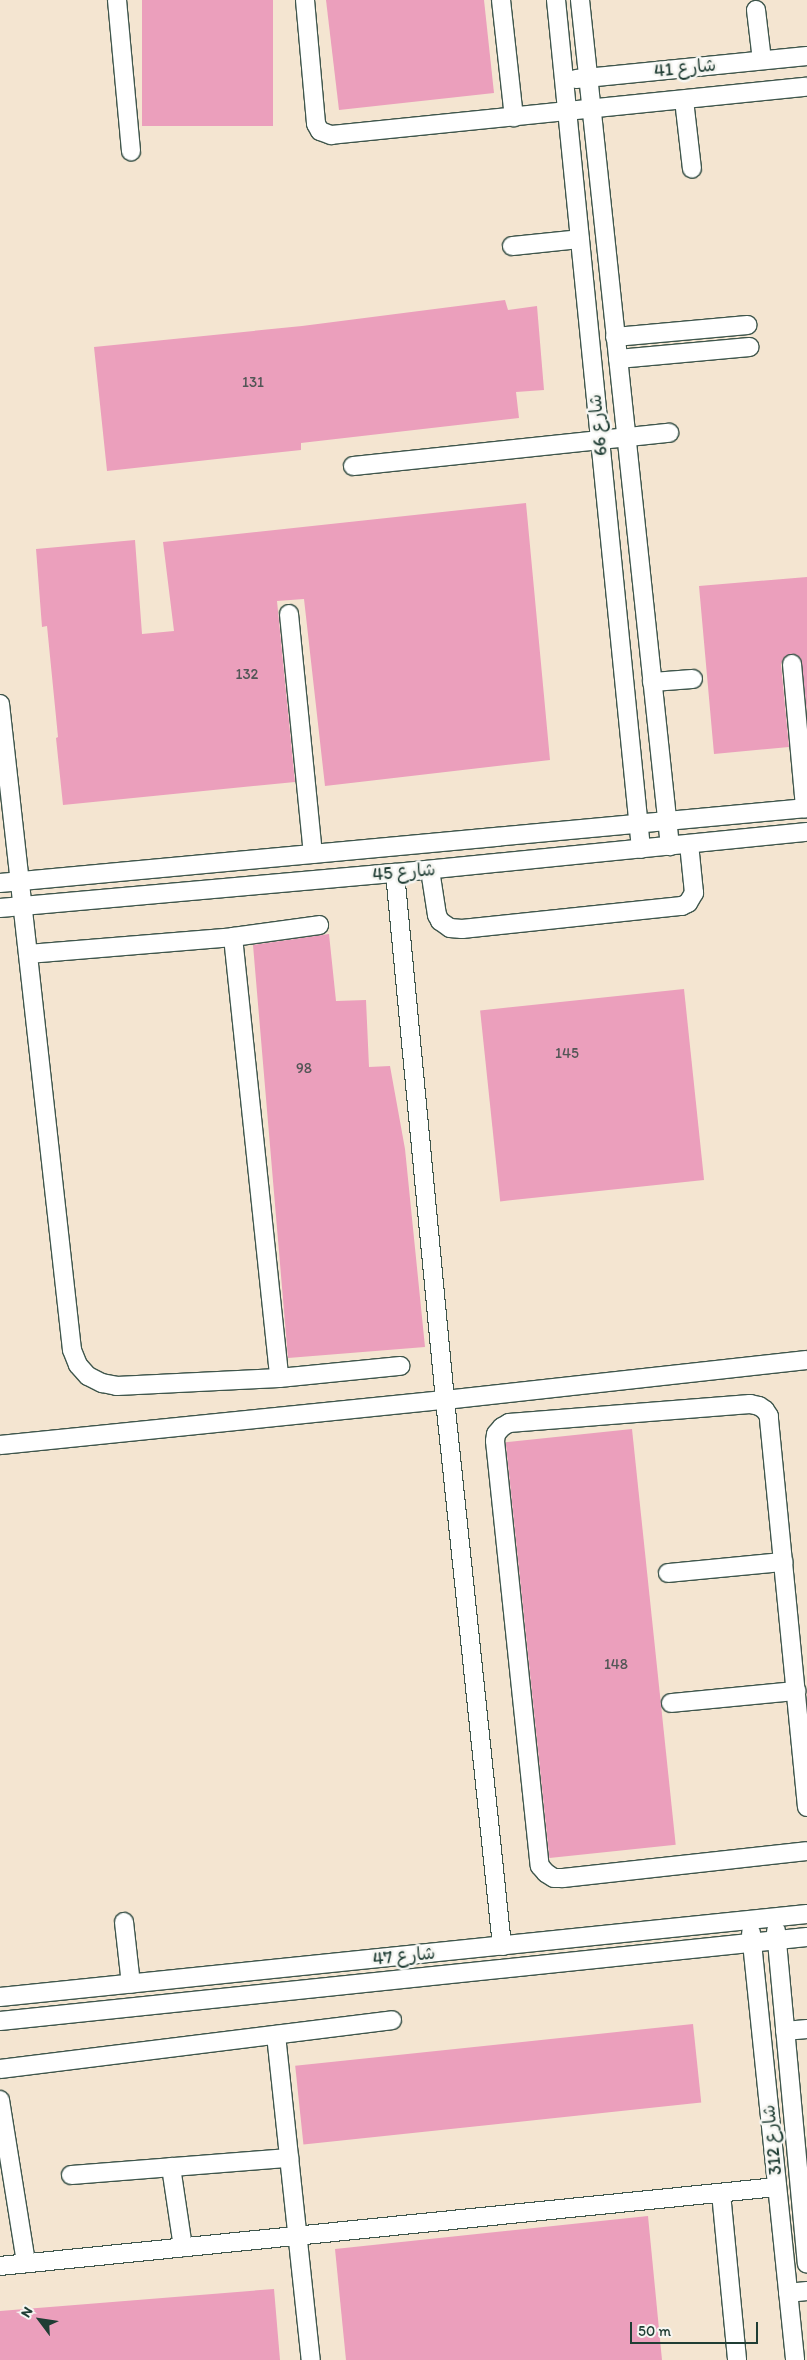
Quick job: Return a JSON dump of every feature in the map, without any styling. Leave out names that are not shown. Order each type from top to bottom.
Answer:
[{"type":"street","points":[[117,0],[131,151]]},
{"type":"street","name":"شارع 41","points":[[305,0],[316,124],[324,134],[331,135],[807,87]]},
{"type":"street","points":[[501,0],[514,117]]},
{"type":"street","name":"شارع 66","points":[[556,0],[641,849]]},
{"type":"street","name":"شارع 66","points":[[580,0],[670,846]]},
{"type":"street","points":[[756,10],[762,60]]},
{"type":"street","name":"شارع 41","points":[[564,80],[807,56]]},
{"type":"street","points":[[684,100],[692,169]]},
{"type":"street","points":[[512,246],[580,238]]},
{"type":"street","points":[[616,337],[747,325]]},
{"type":"street","points":[[618,359],[749,347]]},
{"type":"street","points":[[354,466],[669,433]]},
{"type":"street","points":[[289,614],[313,854]]},
{"type":"street","points":[[792,664],[806,808]]},
{"type":"street","points":[[652,682],[693,679]]},
{"type":"street","points":[[0,704],[72,1350],[78,1365],[88,1376],[102,1384],[117,1386],[279,1378],[400,1366]]},
{"type":"street","name":"شارع 45","points":[[0,883],[806,808]]},
{"type":"street","name":"شارع 45","points":[[0,908],[430,870],[807,832]]},
{"type":"street","points":[[430,870],[440,921],[450,928],[472,928],[682,906],[688,903],[694,893],[689,844]]},
{"type":"street","points":[[395,873],[445,1400],[502,1946]]},
{"type":"street","points":[[28,954],[233,937],[319,925]]},
{"type":"street","points":[[233,937],[279,1378]]},
{"type":"street","points":[[0,1445],[445,1400],[807,1360]]},
{"type":"street","points":[[807,1807],[769,1416],[759,1406],[750,1404],[509,1423],[502,1427],[496,1434],[496,1451],[540,1866],[546,1874],[554,1878],[563,1878],[807,1851]]},
{"type":"street","points":[[668,1573],[783,1562]]},
{"type":"street","points":[[671,1703],[796,1691]]},
{"type":"street","name":"شارع 47","points":[[0,1997],[807,1914]]},
{"type":"street","name":"شارع 312","points":[[774,1917],[807,2264]]},
{"type":"street","name":"شارع 312","points":[[750,1920],[795,2360]]},
{"type":"street","points":[[124,1922],[131,1984]]},
{"type":"street","name":"شارع 47","points":[[0,2021],[807,1937]]},
{"type":"street","points":[[0,2069],[392,2020]]},
{"type":"street","points":[[785,2031],[807,2029]]},
{"type":"street","points":[[276,2034],[310,2360]]},
{"type":"street","points":[[0,2100],[26,2263]]},
{"type":"street","points":[[71,2175],[289,2158]]},
{"type":"street","points":[[171,2167],[183,2247]]},
{"type":"street","points":[[0,2266],[777,2187]]},
{"type":"street","points":[[720,2193],[737,2360]]},
{"type":"street","points":[[782,2236],[804,2234]]},
{"type":"street","points":[[788,2293],[807,2291]]},
{"type":"building","points":[[142,0],[273,0],[273,126],[142,126]]},
{"type":"building","points":[[326,0],[484,0],[494,93],[339,110]]},
{"type":"building","points":[[505,300],[508,310],[537,306],[544,390],[516,392],[519,418],[301,443],[301,450],[107,471],[94,347],[302,326]]},
{"type":"building","points":[[526,503],[550,760],[325,786],[304,599],[277,601],[295,782],[63,805],[47,626],[42,627],[36,549],[135,540],[142,634],[174,631],[163,542]]},
{"type":"building","points":[[807,577],[807,712],[801,658],[791,654],[783,659],[781,664],[789,747],[714,754],[699,586]]},
{"type":"building","points":[[329,934],[336,1001],[366,1000],[369,1067],[390,1066],[405,1149],[425,1347],[288,1358],[253,945]]},
{"type":"building","points":[[684,989],[704,1180],[500,1201],[480,1010]]},
{"type":"building","points":[[632,1429],[676,1845],[549,1858],[506,1442]]},
{"type":"building","points":[[693,2024],[701,2103],[303,2144],[295,2066]]},
{"type":"building","points":[[648,2216],[662,2360],[346,2360],[335,2249]]},
{"type":"building","points":[[274,2289],[280,2360],[0,2360],[0,2311]]}]
